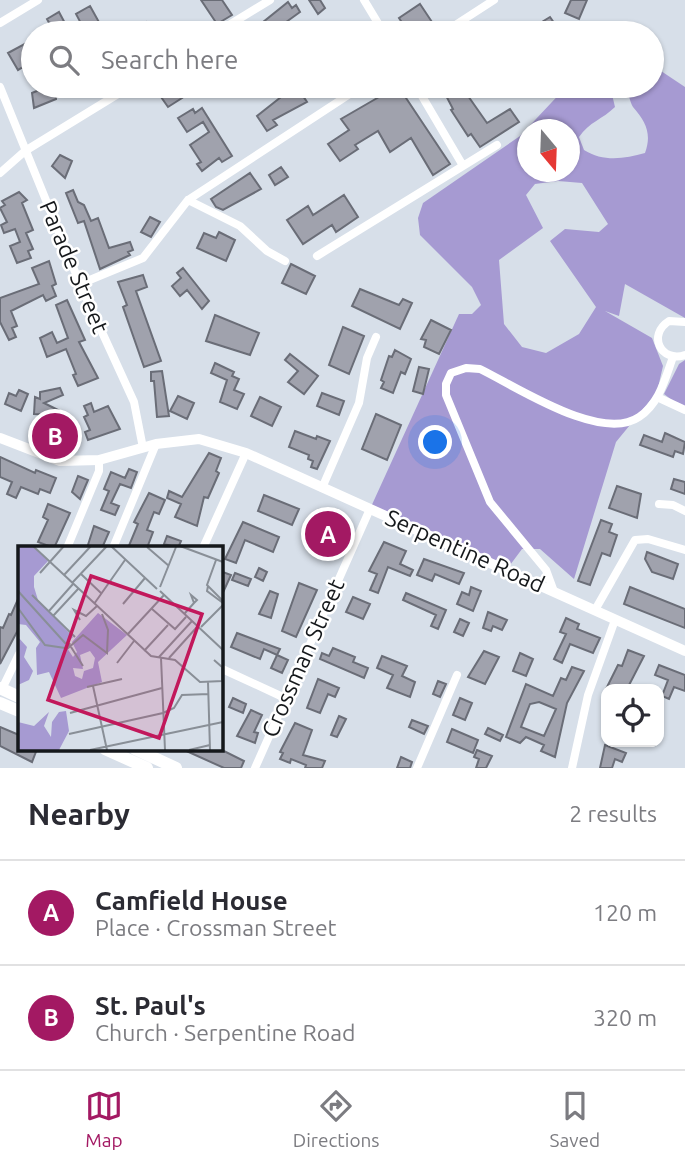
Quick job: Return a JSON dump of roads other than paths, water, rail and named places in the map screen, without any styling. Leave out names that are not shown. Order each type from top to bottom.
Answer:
[{"type":"highway","points":[[0,693],[18,697]]},
{"type":"highway","points":[[0,693],[18,710]]},
{"type":"highway","points":[[112,750],[135,753],[176,768]]},
{"type":"highway","points":[[135,753],[148,768]]},
{"type":"street","points":[[0,23],[38,0]]},
{"type":"street","points":[[236,21],[270,0]]},
{"type":"street","points":[[364,0],[377,21]]},
{"type":"street","points":[[462,21],[494,0]]},
{"type":"street","name":"Parade Street","points":[[0,86],[80,284],[134,402],[143,448]]},
{"type":"street","points":[[0,173],[25,150],[111,98]]},
{"type":"street","points":[[80,284],[143,258],[188,200],[344,98]]},
{"type":"street","points":[[423,98],[462,164]]},
{"type":"street","points":[[317,257],[462,164],[497,145]]},
{"type":"street","points":[[188,200],[240,226],[267,251],[285,261]]},
{"type":"street","points":[[684,321],[669,321],[658,331],[660,348],[673,357],[685,355]]},
{"type":"street","points":[[322,488],[359,402],[367,358],[376,337]]},
{"type":"street","points":[[553,589],[545,570],[490,502],[446,396],[446,384],[451,373],[466,368],[480,369],[573,415],[617,426],[640,416],[657,397],[673,357]]},
{"type":"street","points":[[657,397],[685,410]]},
{"type":"street","name":"Serpentine Road","points":[[0,438],[60,461],[99,460],[156,444],[199,439],[246,453],[553,589],[685,651]]},
{"type":"street","points":[[114,546],[156,444]]},
{"type":"street","points":[[204,546],[246,453]]},
{"type":"street","points":[[68,546],[99,471],[99,460]]},
{"type":"street","points":[[659,505],[673,505],[685,511]]},
{"type":"street","name":"Crossman Street","points":[[255,768],[370,509]]},
{"type":"street","points":[[595,610],[635,540],[648,539],[685,550]]},
{"type":"street","points":[[572,768],[588,695],[615,620]]},
{"type":"street","points":[[0,693],[18,656]]},
{"type":"street","points":[[222,669],[285,698]]},
{"type":"street","points":[[417,768],[457,675]]},
{"type":"place","name":"St. Paul's","points":[[55,436]]},
{"type":"place","name":"Camfield House","points":[[328,534]]}]
